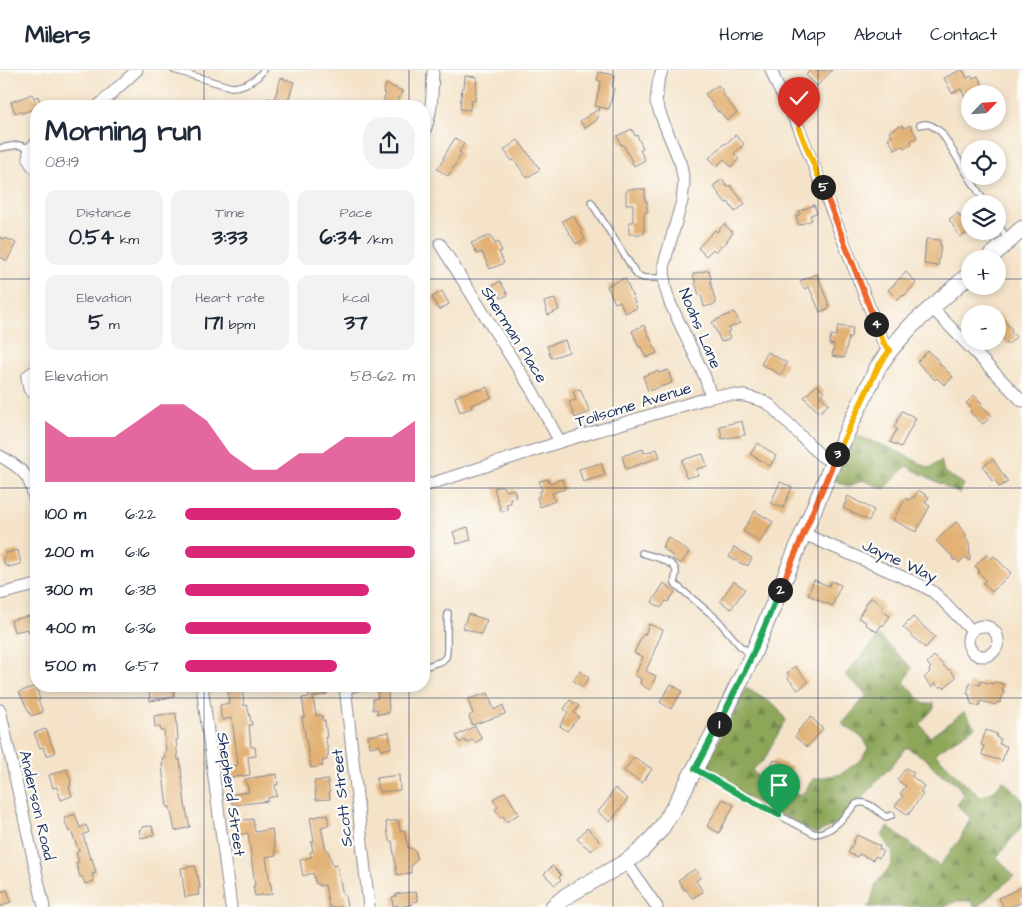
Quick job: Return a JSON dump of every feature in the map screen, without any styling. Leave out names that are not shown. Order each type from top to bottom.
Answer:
[{"type":"street","points":[[104,100],[137,70]]},
{"type":"street","points":[[430,112],[433,70]]},
{"type":"street","name":"Noahs Lane","points":[[662,70],[656,102],[681,165],[684,183],[682,200],[664,264],[664,278],[670,303],[705,377],[711,397]]},
{"type":"street","points":[[771,70],[799,128],[877,328],[884,344],[890,350]]},
{"type":"street","points":[[998,250],[1022,229]]},
{"type":"street","name":"Sherman Place","points":[[440,244],[533,392],[560,442]]},
{"type":"street","points":[[553,907],[566,896],[626,862],[642,850],[660,830],[676,806],[752,656],[833,463],[878,367],[900,337],[961,282]]},
{"type":"street","points":[[932,307],[1022,402]]},
{"type":"street","points":[[30,374],[27,378],[30,390]]},
{"type":"street","name":"Toilsome Avenue","points":[[430,484],[560,442],[721,395],[754,398],[770,405],[820,455],[833,463]]},
{"type":"street","points":[[0,456],[10,462],[27,478],[30,485]]},
{"type":"street","name":"Jayne Way","points":[[804,534],[932,591],[972,631]]},
{"type":"street","points":[[0,594],[30,586]]},
{"type":"street","name":"Shepherd Street","points":[[203,692],[231,907]]},
{"type":"street","name":"Scott Street","points":[[345,692],[369,907]]},
{"type":"street","name":"Anderson Road","points":[[0,710],[44,907]]},
{"type":"street","points":[[626,862],[656,907]]},
{"type":"lane","points":[[174,70],[231,87],[246,84],[260,76],[263,70]]},
{"type":"lane","points":[[920,125],[930,124],[941,132],[980,195]]},
{"type":"lane","points":[[0,148],[18,145],[30,146]]},
{"type":"lane","points":[[591,202],[637,275],[644,278],[664,278]]},
{"type":"lane","points":[[1006,237],[1008,241]]},
{"type":"lane","points":[[642,553],[674,566],[676,573],[674,578],[675,584],[717,619],[740,646],[752,656]]},
{"type":"lane","points":[[430,665],[442,661],[446,657],[448,651],[448,613]]},
{"type":"lane","points":[[695,769],[815,834],[831,829],[859,802],[866,803],[886,818],[892,815]]},
{"type":"green space","points":[[852,434],[895,450],[929,468],[941,461],[944,472],[964,484],[960,494],[906,466],[885,489],[862,480],[849,487],[828,477]]},
{"type":"green space","points":[[879,636],[912,668],[904,682],[924,704],[934,703],[934,708],[920,724],[930,737],[964,712],[975,727],[935,753],[961,780],[981,797],[994,791],[1003,780],[1022,799],[1022,826],[997,857],[1014,876],[977,907],[974,907],[971,901],[957,901],[945,907],[867,907],[870,905],[876,884],[891,865],[893,853],[881,836],[888,827],[939,866],[961,838],[970,818],[957,805],[964,795],[956,783],[938,772],[925,758],[906,747],[859,803],[838,823],[815,834],[702,773],[746,688],[776,706],[786,720],[765,759],[752,770],[762,781],[801,796],[813,779],[841,774],[862,759],[868,748],[864,739],[842,724],[867,695],[845,675]]},
{"type":"building","points":[[811,70],[832,70],[817,86],[806,75]]},
{"type":"building","points":[[963,70],[967,78],[978,76],[982,85],[961,85],[961,89],[952,93],[944,78]]},
{"type":"building","points":[[599,72],[615,75],[609,109],[595,106],[601,81],[597,80]]},
{"type":"building","points":[[465,76],[477,77],[475,101],[471,101],[470,110],[460,109]]},
{"type":"building","points":[[281,78],[294,82],[288,100],[274,100]]},
{"type":"building","points":[[386,84],[402,91],[398,100],[384,100],[386,94],[383,93]]},
{"type":"building","points":[[718,85],[737,113],[727,120],[718,112],[705,94]]},
{"type":"building","points":[[32,94],[34,98],[38,96],[39,100],[30,100],[30,110],[22,113],[21,111],[15,113],[11,102]]},
{"type":"building","points":[[600,108],[597,120],[585,128],[580,121]]},
{"type":"building","points":[[902,125],[904,128],[910,125],[917,137],[911,141],[912,144],[895,150],[888,138],[892,136],[889,132]]},
{"type":"building","points":[[632,129],[643,148],[640,150],[645,160],[634,166],[617,136]]},
{"type":"building","points":[[735,135],[744,144],[734,154],[739,159],[731,167],[724,159],[717,166],[709,158]]},
{"type":"building","points":[[455,138],[464,144],[459,152],[462,154],[448,176],[437,169]]},
{"type":"building","points":[[518,140],[540,169],[527,178],[504,150]]},
{"type":"building","points":[[722,179],[727,187],[730,185],[745,204],[735,212],[713,186]]},
{"type":"building","points":[[628,189],[645,189],[647,213],[644,213],[644,234],[629,234],[629,222],[633,222],[633,204],[626,204],[626,192]]},
{"type":"building","points":[[814,205],[817,213],[810,215],[812,220],[799,225],[796,216],[800,214],[799,211]]},
{"type":"building","points":[[958,213],[961,218],[961,236],[960,237],[949,219]]},
{"type":"building","points":[[573,215],[585,239],[576,244],[562,221]]},
{"type":"building","points":[[724,224],[733,233],[727,242],[716,252],[713,249],[706,256],[698,248],[715,230],[717,232]]},
{"type":"building","points":[[491,235],[495,244],[498,242],[502,251],[499,252],[504,263],[490,269],[482,252],[477,254],[471,243]]},
{"type":"building","points":[[0,237],[16,243],[7,261],[0,257]]},
{"type":"building","points":[[926,239],[940,240],[938,266],[924,264]]},
{"type":"building","points":[[709,270],[716,304],[704,307],[693,274]]},
{"type":"building","points":[[906,272],[916,283],[898,300],[888,290]]},
{"type":"building","points":[[817,274],[830,308],[820,312],[809,287],[804,289],[800,281]]},
{"type":"building","points":[[625,278],[637,308],[625,313],[620,301],[615,303],[607,286]]},
{"type":"building","points":[[500,281],[508,295],[501,298],[499,293],[492,296],[488,289]]},
{"type":"building","points":[[442,291],[449,304],[439,310],[432,297]]},
{"type":"building","points":[[555,299],[559,310],[548,315],[544,302]]},
{"type":"building","points":[[734,312],[740,323],[729,328],[730,331],[727,332],[730,338],[721,342],[712,322]]},
{"type":"building","points":[[1006,323],[1012,329],[1010,331],[1016,337],[1008,345],[1006,343]]},
{"type":"building","points":[[644,325],[657,353],[646,358],[632,331]]},
{"type":"building","points":[[838,326],[853,328],[844,358],[832,356],[834,345],[829,344],[831,335],[836,336]]},
{"type":"building","points":[[565,340],[569,352],[551,358],[547,346]]},
{"type":"building","points":[[928,351],[953,377],[944,385],[937,378],[935,380],[917,362]]},
{"type":"building","points":[[768,352],[787,363],[781,375],[761,364]]},
{"type":"building","points":[[668,370],[672,383],[648,391],[643,376]]},
{"type":"building","points":[[817,385],[824,392],[820,396],[829,404],[819,413],[804,397]]},
{"type":"building","points":[[487,387],[491,398],[471,405],[472,408],[460,412],[455,397]]},
{"type":"building","points":[[580,389],[590,412],[575,418],[569,402],[576,400],[573,391]]},
{"type":"building","points":[[974,395],[992,416],[983,424],[971,413],[972,409],[966,403]]},
{"type":"building","points":[[902,411],[916,418],[901,447],[890,442],[897,429],[894,427]]},
{"type":"building","points":[[742,421],[745,435],[722,439],[720,426]]},
{"type":"building","points":[[758,443],[776,456],[770,466],[750,454]]},
{"type":"building","points":[[643,449],[644,453],[657,449],[660,457],[626,469],[622,456]]},
{"type":"building","points":[[703,454],[707,466],[697,469],[698,475],[686,478],[682,460]]},
{"type":"building","points":[[993,459],[1008,482],[999,487],[995,480],[992,481],[983,466]]},
{"type":"building","points":[[601,463],[605,475],[583,482],[579,469]]},
{"type":"building","points":[[548,479],[549,483],[562,479],[565,489],[552,493],[555,501],[540,507],[537,497],[540,496],[539,492],[542,491],[539,481]]},
{"type":"building","points":[[780,482],[792,487],[783,508],[771,503]]},
{"type":"building","points":[[503,486],[506,491],[514,489],[516,497],[510,498],[511,503],[506,504],[508,510],[501,512],[494,488]]},
{"type":"building","points":[[918,490],[929,497],[925,503],[930,506],[916,532],[893,520],[906,498],[909,501],[912,497],[914,498]]},
{"type":"building","points":[[848,496],[874,510],[869,521],[843,508]]},
{"type":"building","points":[[755,511],[773,522],[760,542],[743,531]]},
{"type":"building","points":[[956,522],[966,534],[966,539],[969,542],[970,561],[965,557],[959,563],[957,560],[953,560],[952,556],[936,541]]},
{"type":"building","points":[[468,527],[471,540],[457,544],[453,532]]},
{"type":"building","points":[[668,537],[689,552],[681,564],[671,558],[673,556],[662,547]]},
{"type":"building","points":[[734,547],[752,558],[748,566],[729,557]]},
{"type":"building","points":[[18,550],[21,564],[5,566],[3,558],[6,557],[6,553]]},
{"type":"building","points":[[987,554],[991,559],[994,556],[1011,573],[992,592],[983,583],[986,580],[975,566]]},
{"type":"building","points":[[814,580],[829,586],[831,581],[841,585],[832,606],[808,595]]},
{"type":"building","points":[[734,581],[745,589],[731,609],[720,601]]},
{"type":"building","points":[[664,583],[675,592],[661,608],[652,602]]},
{"type":"building","points":[[871,597],[883,605],[881,610],[890,616],[877,632],[865,624],[866,622],[858,618]]},
{"type":"building","points":[[468,614],[487,620],[481,634],[463,628]]},
{"type":"building","points":[[30,616],[30,633],[28,629],[14,632],[11,620]]},
{"type":"building","points":[[913,617],[935,637],[925,648],[903,627]]},
{"type":"building","points":[[649,624],[663,630],[646,671],[656,676],[650,690],[640,684],[641,679],[635,675],[643,657],[634,653],[643,634],[645,635]]},
{"type":"building","points":[[934,656],[956,677],[944,688],[942,686],[940,688],[935,683],[932,687],[924,678],[931,668],[927,663]]},
{"type":"building","points":[[795,666],[808,682],[798,690],[788,678],[787,673]]},
{"type":"building","points":[[580,671],[589,678],[582,687],[573,680]]},
{"type":"building","points":[[980,681],[1004,684],[1000,703],[997,702],[996,705],[981,701],[979,706],[971,704],[971,700],[969,700],[970,695],[967,694],[970,682],[980,685]]},
{"type":"building","points":[[671,684],[682,691],[671,709],[660,702]]},
{"type":"building","points":[[30,688],[30,692],[38,692],[40,700],[38,700],[43,712],[31,716],[19,692]]},
{"type":"building","points":[[149,692],[174,692],[174,697],[150,701]]},
{"type":"building","points":[[228,692],[243,692],[244,706],[247,705],[252,725],[249,725],[251,747],[255,747],[256,756],[248,757],[250,775],[229,778],[228,767],[238,765],[232,718],[222,720],[220,705],[229,703]]},
{"type":"building","points":[[308,692],[327,692],[327,694],[313,697],[316,716],[322,715],[323,721],[325,721],[327,737],[325,737],[329,755],[327,755],[327,760],[322,761],[323,766],[311,768],[302,717],[305,717],[302,698],[309,697]]},
{"type":"building","points":[[377,692],[388,692],[389,713],[377,714],[377,709],[373,710],[373,699],[378,698]]},
{"type":"building","points":[[488,693],[494,710],[503,705],[505,714],[472,725],[469,716],[473,714],[468,699]]},
{"type":"building","points":[[570,700],[579,706],[574,713],[579,717],[567,731],[560,726],[568,712],[564,709]]},
{"type":"building","points":[[176,713],[178,760],[180,759],[185,805],[190,827],[175,831],[170,807],[167,807],[162,765],[162,758],[165,758],[164,753],[166,752],[164,730],[161,731],[160,727],[155,727],[154,716]]},
{"type":"building","points":[[811,717],[823,729],[807,747],[795,737]]},
{"type":"building","points":[[475,726],[482,739],[475,743],[473,739],[467,743],[465,740],[460,743],[456,736]]},
{"type":"building","points":[[46,729],[55,753],[46,756],[43,747],[40,748],[34,733]]},
{"type":"building","points":[[986,730],[997,734],[996,737],[1001,739],[999,744],[1007,746],[1002,761],[982,755],[984,746],[981,745]]},
{"type":"building","points":[[389,732],[391,748],[381,750],[380,745],[370,747],[368,736]]},
{"type":"building","points":[[634,757],[652,769],[642,783],[624,771]]},
{"type":"building","points":[[774,760],[792,768],[782,789],[768,781],[772,773],[768,771]]},
{"type":"building","points":[[906,768],[914,773],[912,776],[924,786],[920,792],[923,794],[908,815],[895,806],[903,796],[900,794],[906,786],[897,780]]},
{"type":"building","points":[[67,769],[71,782],[71,786],[69,786],[72,796],[61,800],[57,787],[53,788],[49,775]]},
{"type":"building","points":[[277,774],[278,785],[275,785],[277,796],[268,798],[268,801],[232,804],[231,796],[249,792],[245,779]]},
{"type":"building","points":[[399,775],[400,790],[380,792],[376,778]]},
{"type":"building","points":[[328,780],[330,799],[316,800],[314,781]]},
{"type":"building","points":[[615,788],[628,799],[610,822],[598,812]]},
{"type":"building","points":[[505,792],[519,814],[506,822],[503,816],[501,818],[495,809],[498,807],[493,799]]},
{"type":"building","points":[[723,799],[734,805],[719,833],[707,826]]},
{"type":"building","points":[[75,814],[80,828],[86,825],[89,832],[83,835],[96,873],[92,874],[94,881],[85,884],[82,876],[80,877],[76,863],[79,862],[76,853],[79,851],[64,818]]},
{"type":"building","points":[[327,814],[329,825],[321,827],[326,850],[328,850],[333,866],[337,865],[347,907],[329,907],[325,885],[319,886],[319,884],[316,884],[313,873],[303,876],[300,860],[311,857],[310,852],[313,851],[311,842],[314,841],[310,818]]},
{"type":"building","points":[[253,819],[255,832],[272,829],[276,855],[266,857],[272,894],[255,896],[248,833],[238,835],[236,821]]},
{"type":"building","points":[[398,820],[400,831],[404,830],[408,848],[416,852],[417,859],[411,866],[411,873],[397,875],[392,841],[389,841],[386,822]]},
{"type":"building","points":[[152,826],[154,835],[141,838],[139,830],[142,827]]},
{"type":"building","points":[[587,828],[600,842],[591,851],[577,839]]},
{"type":"building","points":[[857,835],[880,846],[879,849],[883,851],[879,858],[875,856],[873,860],[859,854],[857,857],[848,853]]},
{"type":"building","points":[[195,866],[200,888],[198,888],[199,895],[185,897],[181,868]]},
{"type":"building","points":[[552,866],[561,875],[559,878],[561,880],[555,885],[544,874]]},
{"type":"building","points":[[695,869],[701,877],[696,881],[703,892],[692,898],[678,880]]},
{"type":"building","points":[[1022,887],[1022,902],[1011,907],[1004,907],[999,898]]},
{"type":"building","points":[[7,890],[11,902],[0,907],[0,892]]},
{"type":"building","points":[[416,892],[418,901],[398,907],[397,905],[393,906],[392,897],[396,896],[396,894]]},
{"type":"route","points":[[779,815],[695,769],[752,656],[852,421],[878,367],[890,350],[884,344],[881,337],[799,128]]}]
